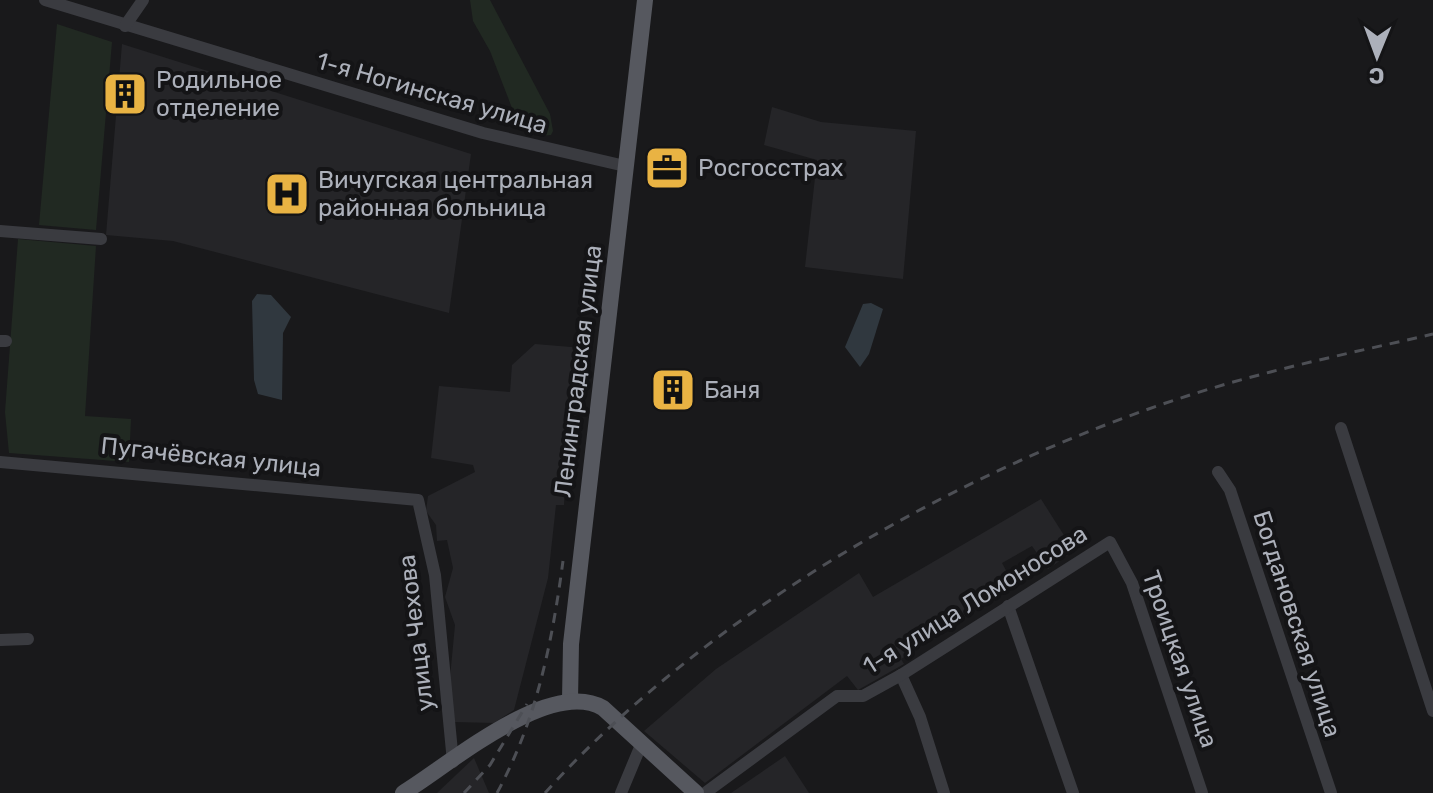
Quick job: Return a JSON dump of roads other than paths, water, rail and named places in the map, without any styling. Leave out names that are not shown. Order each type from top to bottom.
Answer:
[{"type":"main road","name":"Ленинградская улица","points":[[570,700],[571,644],[645,0]]},
{"type":"main road","points":[[403,793],[521,716],[570,700],[593,702],[603,708],[696,793]]},
{"type":"street","name":"1-я Ногинская улица","points":[[45,0],[483,133],[625,166]]},
{"type":"street","points":[[125,26],[143,0]]},
{"type":"street","points":[[0,231],[101,239]]},
{"type":"street","points":[[1341,428],[1433,711]]},
{"type":"street","name":"Пугачёвская улица","points":[[0,462],[76,466],[418,500]]},
{"type":"street","name":"Богдановская улица","points":[[1218,472],[1230,490],[1331,793]]},
{"type":"street","name":"улица Чехова","points":[[418,500],[435,575],[453,762]]},
{"type":"street","name":"1-я улица Ломоносова","points":[[705,793],[837,696],[863,696],[901,675],[1110,542]]},
{"type":"street","name":"Троицкая улица","points":[[1110,542],[1132,583],[1202,793]]},
{"type":"street","points":[[1008,606],[1073,793]]},
{"type":"street","points":[[0,640],[28,639]]},
{"type":"street","points":[[901,675],[920,717],[944,793]]},
{"type":"street","points":[[621,793],[641,745]]},
{"type":"railway","points":[[545,793],[610,727],[681,665],[759,608],[841,555],[926,507],[1013,464],[1100,427],[1187,396],[1278,370],[1433,334]]},
{"type":"railway","points":[[497,793],[533,709],[554,621],[563,561]]},
{"type":"railway","points":[[464,793],[490,765],[527,704]]},
{"type":"place","name":"Родильное отделение","points":[[125,94]]},
{"type":"place","name":"Росгосстрах","points":[[667,168]]},
{"type":"place","name":"Вичугская центральная районная больница","points":[[287,194]]},
{"type":"place","name":"Баня","points":[[673,390]]}]
